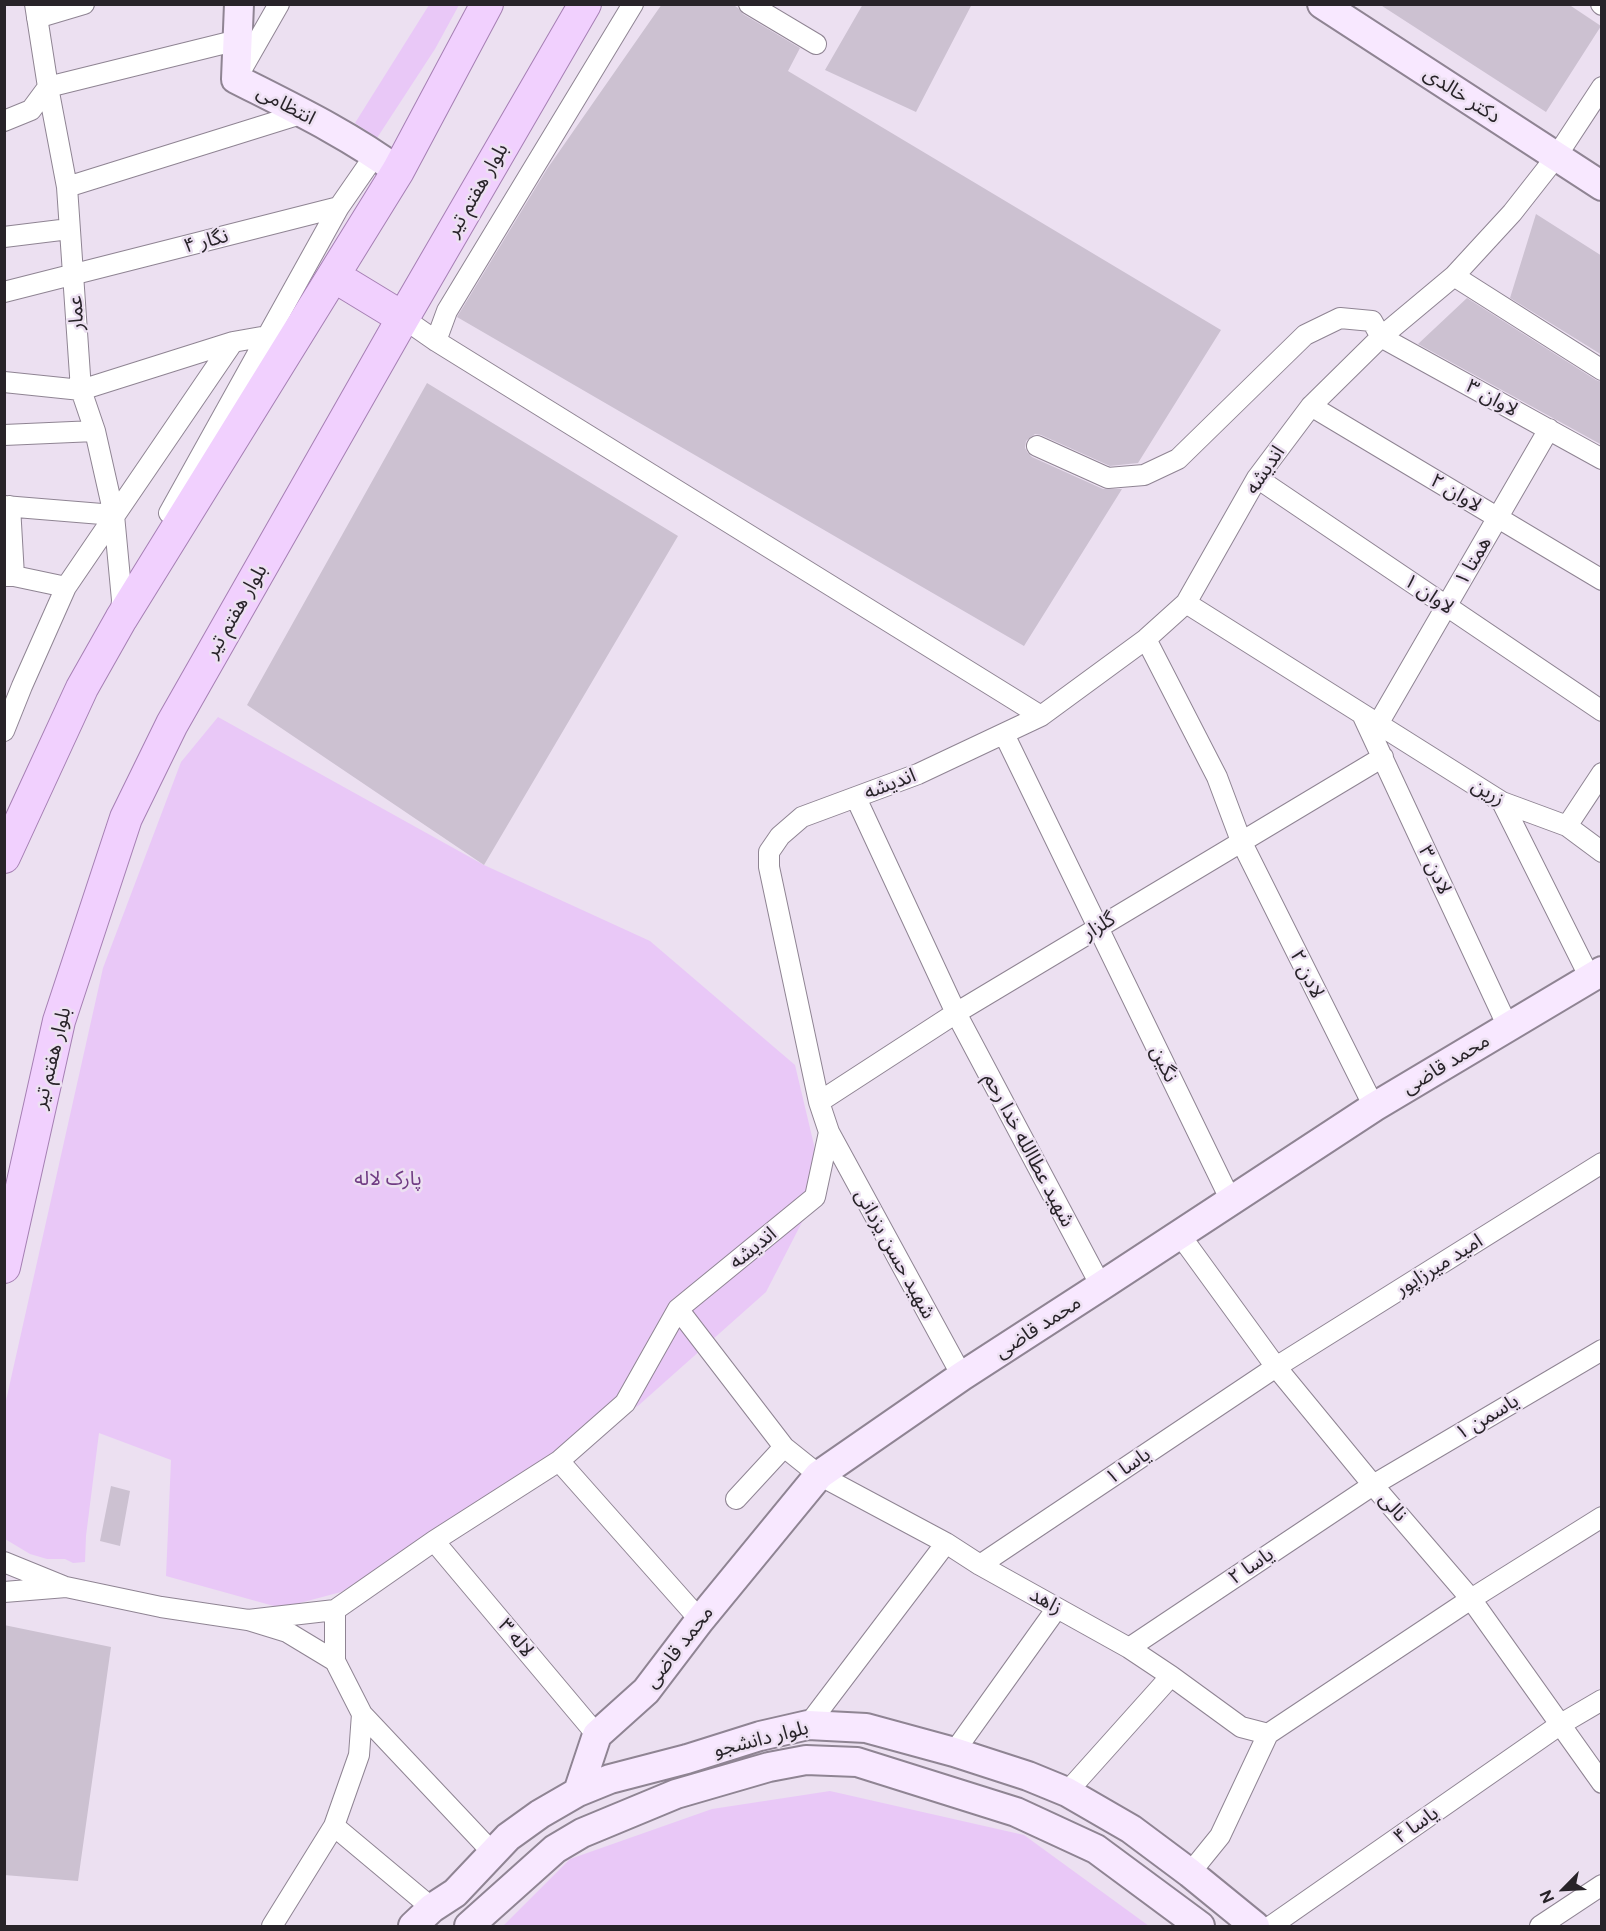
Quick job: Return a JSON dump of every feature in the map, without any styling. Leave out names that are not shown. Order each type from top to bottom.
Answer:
[{"type":"main road","name":"انتظامی","points":[[239,4],[236,79],[304,113],[386,163]]},
{"type":"main road","points":[[4,857],[82,688],[121,610],[334,276],[386,163],[487,4]]},
{"type":"main road","name":"بلوار هفتم تیر","points":[[4,1267],[59,1021],[126,818],[172,724],[585,4]]},
{"type":"main road","name":"دکتر خالدی","points":[[1322,4],[1602,186]]},
{"type":"main road","points":[[334,276],[403,318]]},
{"type":"main road","name":"محمد قاضی","points":[[578,1792],[597,1735],[646,1691],[700,1620],[819,1475],[962,1376],[1374,1107],[1596,974]]},
{"type":"main road","name":"بلوار دانشجو","points":[[423,1917],[455,1893],[508,1837],[540,1814],[578,1792],[610,1779],[687,1759],[760,1736],[808,1725],[866,1728],[954,1752],[1028,1776],[1067,1792],[1131,1829],[1255,1926]]},
{"type":"main road","name":"بلوار دانشجو","points":[[469,1926],[555,1849],[582,1833],[676,1794],[769,1767],[806,1760],[857,1761],[1016,1812],[1096,1849],[1200,1926]]},
{"type":"street","points":[[36,11],[84,4]]},
{"type":"street","points":[[236,79],[279,4]]},
{"type":"street","points":[[436,341],[447,312],[633,4]]},
{"type":"street","points":[[749,4],[816,44]]},
{"type":"street","name":"عمار","points":[[36,11],[67,187],[81,390],[95,431],[114,515],[121,610]]},
{"type":"street","points":[[4,121],[31,110],[48,87],[238,40]]},
{"type":"street","name":"اندیشه","points":[[335,1610],[434,1541],[559,1461],[626,1402],[678,1309],[815,1197],[829,1132],[819,1102],[769,867],[769,852],[780,836],[802,817],[918,774],[1041,716],[1146,639],[1185,603],[1257,478],[1311,406],[1382,337],[1454,276],[1512,213],[1556,157],[1602,87]]},
{"type":"street","points":[[67,187],[304,113]]},
{"type":"street","points":[[121,610],[267,336],[339,207],[386,163]]},
{"type":"street","name":"نگار ۴","points":[[4,292],[339,207]]},
{"type":"street","points":[[4,237],[69,229]]},
{"type":"street","points":[[1454,276],[1602,370]]},
{"type":"street","points":[[403,318],[436,341],[1041,716]]},
{"type":"street","name":"لاوان ۳","points":[[1037,446],[1108,478],[1144,476],[1178,459],[1305,335],[1340,318],[1372,321],[1382,337],[1602,459]]},
{"type":"street","points":[[4,382],[81,390],[233,342],[267,336]]},
{"type":"street","points":[[4,731],[13,689],[66,587],[233,342]]},
{"type":"street","name":"لاوان ۲","points":[[1311,406],[1602,580]]},
{"type":"street","name":"همتا ۱","points":[[1370,719],[1447,606],[1549,429]]},
{"type":"street","points":[[4,435],[95,431]]},
{"type":"street","name":"لاوان ۱","points":[[1257,478],[1602,711]]},
{"type":"street","points":[[66,587],[9,576],[7,506],[114,515]]},
{"type":"street","name":"زرین","points":[[1185,603],[1502,802],[1567,826],[1602,852]]},
{"type":"street","name":"لادن ۲","points":[[1146,639],[1217,777],[1241,842],[1374,1107]]},
{"type":"street","name":"لادن ۳","points":[[1370,719],[1383,757],[1508,1027]]},
{"type":"street","name":"نگین","points":[[1004,734],[1231,1201]]},
{"type":"street","name":"گلزار","points":[[819,1102],[956,1013],[1383,757]]},
{"type":"street","points":[[1567,826],[1602,773]]},
{"type":"street","name":"شهید عطاالله خدا رحم","points":[[856,798],[956,1013],[1101,1286]]},
{"type":"street","points":[[1502,802],[1596,974]]},
{"type":"street","name":"شهید حسن یزدانی","points":[[829,1132],[962,1376]]},
{"type":"street","name":"امید میرزاپور","points":[[1276,1367],[1602,1163]]},
{"type":"street","name":"نالی","points":[[1180,1235],[1276,1367],[1471,1599],[1602,1783]]},
{"type":"street","name":"زاهد","points":[[678,1309],[784,1447],[819,1475],[946,1543],[980,1565],[1129,1648],[1172,1676],[1241,1727],[1268,1734]]},
{"type":"street","name":"یاسمن ۱","points":[[1373,1485],[1602,1350]]},
{"type":"street","name":"یاسا ۱","points":[[980,1565],[1276,1367]]},
{"type":"street","points":[[736,1499],[784,1447]]},
{"type":"street","points":[[559,1461],[700,1620]]},
{"type":"street","name":"یاسا ۲","points":[[1129,1648],[1373,1485]]},
{"type":"street","points":[[1190,1873],[1220,1836],[1268,1734],[1471,1599],[1602,1517]]},
{"type":"street","name":"لاله ۳","points":[[434,1541],[597,1735]]},
{"type":"street","points":[[808,1725],[946,1543]]},
{"type":"street","points":[[4,1562],[66,1587],[90,1593],[181,1611],[248,1620],[287,1632],[334,1661]]},
{"type":"street","points":[[4,1592],[66,1587]]},
{"type":"street","points":[[954,1752],[1057,1608]]},
{"type":"street","points":[[248,1620],[335,1610],[334,1661],[362,1714],[493,1853]]},
{"type":"street","points":[[1067,1792],[1172,1676]]},
{"type":"street","name":"یاسا ۴","points":[[1271,1926],[1562,1724],[1602,1700]]},
{"type":"street","points":[[272,1926],[334,1826],[359,1755],[362,1714]]},
{"type":"street","points":[[334,1826],[423,1917]]},
{"type":"street","points":[[1540,1926],[1602,1885]]},
{"type":"green space","points":[[429,5],[459,5],[435,49],[377,138],[355,123]]},
{"type":"green space","name":"پارک لاله","points":[[218,717],[484,865],[650,941],[795,1065],[814,1145],[815,1197],[766,1292],[639,1405],[341,1592],[281,1608],[166,1576],[171,1460],[99,1433],[86,1536],[85,1562],[73,1563],[65,1559],[47,1559],[30,1554],[5,1539],[5,1405],[103,968],[181,762]]},
{"type":"green space","points":[[830,1791],[1024,1835],[1149,1926],[503,1926],[570,1859],[712,1809]]},
{"type":"building","points":[[662,4],[732,4],[743,14],[800,48],[788,71],[1221,330],[1138,463],[1110,466],[1041,435],[1035,434],[1026,441],[1025,448],[1032,457],[1103,489],[1122,489],[1024,646],[457,317],[547,169]]},
{"type":"building","points":[[863,4],[972,4],[916,112],[825,70]]},
{"type":"building","points":[[1379,4],[1568,4],[1601,26],[1546,112]]},
{"type":"building","points":[[1536,214],[1602,256],[1602,355],[1510,298]]},
{"type":"building","points":[[1467,298],[1602,382],[1602,445],[1418,344]]},
{"type":"building","points":[[427,383],[678,536],[484,865],[247,705]]},
{"type":"building","points":[[111,1486],[130,1491],[120,1546],[100,1541]]},
{"type":"building","points":[[4,1625],[111,1647],[78,1881],[4,1875]]}]
